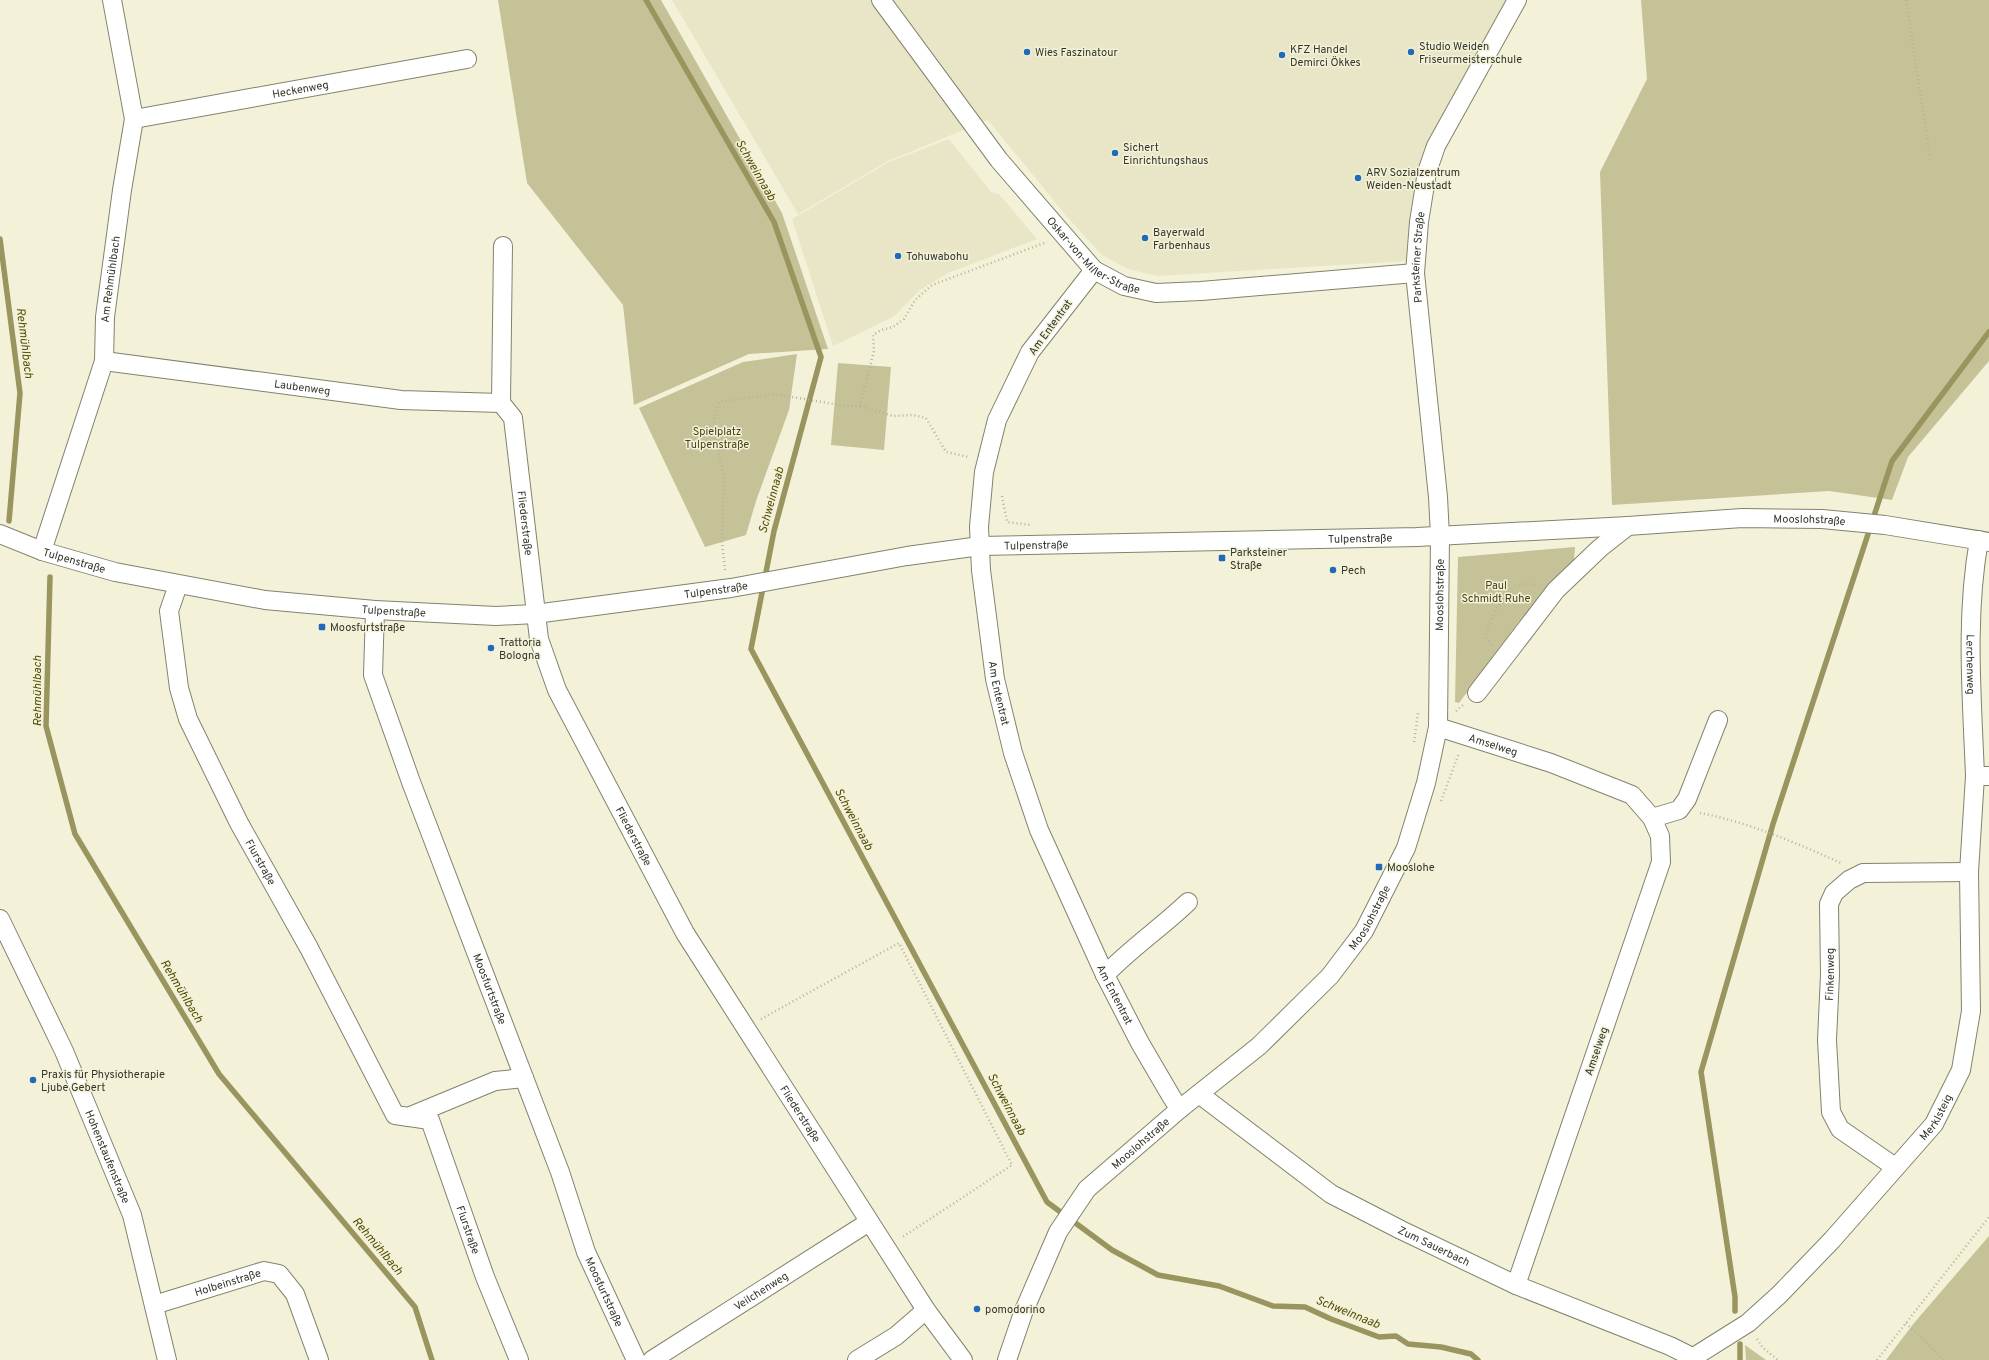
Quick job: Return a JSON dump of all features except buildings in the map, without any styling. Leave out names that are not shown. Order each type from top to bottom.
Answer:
[{"type":"street","name":"Am Rehmühlbach","points":[[42,551],[104,361],[105,317],[122,190],[134,119],[112,0]]},
{"type":"street","name":"Oskar-von-Miller-Straße","points":[[881,0],[999,160],[1094,270],[1124,286],[1156,293],[1201,291],[1415,273]]},
{"type":"street","name":"Parksteiner Straße","points":[[1440,536],[1438,498],[1415,273],[1419,222],[1427,172],[1436,146],[1517,0]]},
{"type":"street","name":"Heckenweg","points":[[134,119],[467,59]]},
{"type":"street","points":[[501,403],[503,246]]},
{"type":"street","name":"Am Ententrat","points":[[1094,270],[1030,352],[996,420],[987,462],[979,527],[981,570],[995,679],[1013,753],[1039,830],[1105,975],[1140,1043],[1171,1096],[1178,1107],[1181,1108]]},
{"type":"street","name":"Laubenweg","points":[[104,361],[401,400],[501,403]]},
{"type":"street","name":"Fliederstraße","points":[[501,403],[514,418],[535,614],[539,639],[557,690],[685,933],[885,1248],[926,1310],[963,1360]]},
{"type":"street","name":"Mooslohstraße","points":[[1007,1360],[1023,1313],[1058,1232],[1087,1189],[1181,1108],[1259,1046],[1330,976],[1364,931],[1406,848],[1426,783],[1438,726],[1440,536],[1628,526],[1742,518],[1822,519],[1858,522],[1984,541]]},
{"type":"street","points":[[1477,693],[1503,657],[1556,590],[1600,548],[1628,526]]},
{"type":"street","name":"Tulpenstraße","points":[[0,534],[42,551],[115,572],[178,585],[265,600],[375,610],[496,616],[535,614],[728,589],[907,556],[980,546],[1440,536]]},
{"type":"street","name":"Lerchenweg","points":[[1982,776],[1970,663],[1974,569],[1984,541]]},
{"type":"street","name":"Flurstraße","points":[[178,585],[169,611],[179,688],[188,719],[239,823],[310,948],[384,1098],[395,1115],[407,1118],[430,1120],[485,1277],[519,1360]]},
{"type":"street","name":"Moosfurtstraße","points":[[375,610],[373,675],[411,782],[560,1172],[586,1252],[636,1360]]},
{"type":"street","points":[[1652,818],[1679,810],[1687,799],[1718,720]]},
{"type":"street","name":"Amselweg","points":[[1438,726],[1552,763],[1632,796],[1652,818],[1660,836],[1661,862],[1516,1285]]},
{"type":"street","name":"Merklsteig","points":[[1690,1358],[1748,1323],[1779,1295],[1832,1240],[1934,1124],[1961,1070],[1971,1011],[1969,872],[1982,776]]},
{"type":"street","name":"Finkenweg","points":[[1895,1167],[1840,1129],[1831,1112],[1827,1040],[1830,975],[1829,904],[1834,893],[1849,880],[1863,873],[1969,872]]},
{"type":"street","points":[[1105,975],[1124,955],[1167,922],[1188,902]]},
{"type":"street","name":"Hohenstaufenstraße","points":[[0,919],[64,1051],[132,1215],[167,1360]]},
{"type":"street","points":[[407,1118],[495,1081],[524,1078]]},
{"type":"street","name":"Zum Sauerbach","points":[[1199,1094],[1331,1194],[1401,1230],[1516,1285],[1670,1346],[1690,1358]]},
{"type":"street","name":"Veilchenweg","points":[[652,1360],[869,1222]]},
{"type":"street","name":"Holbeinstraße","points":[[154,1304],[264,1271],[279,1274],[295,1294],[319,1360]]},
{"type":"street","points":[[857,1360],[896,1336],[926,1310]]},
{"type":"path","points":[[1906,0],[1930,157]]},
{"type":"path","points":[[860,406],[874,351],[873,335],[881,330],[893,327],[904,319],[915,300],[932,285],[1064,236]]},
{"type":"path","points":[[728,589],[722,542],[724,476],[717,447],[714,418],[719,402],[774,394],[846,406],[860,406],[893,416],[913,415],[926,418],[946,452],[987,462]]},
{"type":"path","points":[[1000,489],[1007,522],[1037,526]]},
{"type":"path","points":[[1503,657],[1491,645],[1486,634],[1493,613],[1501,598],[1518,587],[1529,584],[1556,590]]},
{"type":"path","points":[[1439,806],[1460,751],[1459,733],[1453,705]]},
{"type":"path","points":[[1414,744],[1418,708]]},
{"type":"path","points":[[1679,810],[1715,816],[1773,835],[1800,845],[1863,873]]},
{"type":"path","points":[[745,1028],[899,944],[1012,1165],[885,1248]]},
{"type":"path","points":[[1877,1360],[1989,1217]]},
{"type":"path","points":[[1748,1323],[1763,1348],[1778,1360]]},
{"type":"path","points":[[1906,1323],[1944,1360]]},
{"type":"shaded area","points":[[672,0],[1510,0],[1427,150],[1407,261],[1157,276],[1128,269],[1102,255],[1068,218],[988,120],[888,161],[798,214]]},
{"type":"shaded area","name":"Tohuwabohu","points":[[949,139],[991,192],[999,194],[1037,239],[948,273],[920,290],[893,317],[833,346],[792,219],[889,162]]},
{"type":"green space","points":[[498,0],[661,0],[782,213],[828,349],[749,354],[634,405],[623,305],[527,183]]},
{"type":"green space","points":[[1641,0],[1989,0],[1989,361],[1908,457],[1892,500],[1829,491],[1612,505],[1600,172],[1647,79]]},
{"type":"green space","name":"Spielplatz Tulpenstraße","points":[[797,354],[789,410],[756,501],[746,535],[705,547],[639,408],[743,362]]},
{"type":"green space","points":[[838,363],[891,367],[884,450],[831,445]]},
{"type":"green space","name":"Paul Schmidt Ruhe","points":[[1575,547],[1574,561],[1518,623],[1459,703],[1455,702],[1458,557]]},
{"type":"green space","points":[[1989,1236],[1989,1360],[1886,1360],[1914,1323]]},
{"type":"green space","points":[[1745,1345],[1766,1360],[1746,1360]]},
{"type":"waterway","name":"Schweinnaab","points":[[646,0],[774,222],[821,357],[774,531],[751,649],[1047,1202],[1112,1250],[1158,1275],[1219,1286],[1273,1306],[1305,1307],[1331,1319],[1379,1337],[1396,1336],[1408,1344],[1441,1347],[1471,1354],[1478,1360]]},
{"type":"waterway","name":"Rehmühlbach","points":[[0,239],[20,393],[9,521]]},
{"type":"waterway","points":[[1735,1311],[1735,1297],[1701,1072],[1773,824],[1892,461],[1989,332]]},
{"type":"waterway","name":"Rehmühlbach","points":[[50,577],[46,726],[75,834],[219,1074],[415,1307],[432,1360]]},
{"type":"waterway","points":[[1740,1344],[1740,1360]]},
{"type":"place","name":"Wies Faszinatour","points":[[1027,52]]},
{"type":"place","name":"Studio Weiden Friseurmeisterschule","points":[[1411,52]]},
{"type":"place","name":"KFZ Handel Demirci Ökkes","points":[[1282,55]]},
{"type":"place","name":"Sichert Einrichtungshaus","points":[[1115,153]]},
{"type":"place","name":"ARV Sozialzentrum Weiden-Neustadt","points":[[1358,178]]},
{"type":"place","name":"Bayerwald Farbenhaus","points":[[1145,238]]},
{"type":"place","name":"Tohuwabohu","points":[[898,256]]},
{"type":"place","name":"Parksteiner Straße","points":[[1222,558]]},
{"type":"place","name":"Pech","points":[[1333,570]]},
{"type":"place","name":"Moosfurtstraße","points":[[322,627]]},
{"type":"place","name":"Trattoria Bologna","points":[[491,648]]},
{"type":"place","name":"Mooslohe","points":[[1379,867]]},
{"type":"place","name":"Praxis für Physiotherapie Ljube Gebert","points":[[33,1080]]},
{"type":"place","name":"pomodorino","points":[[977,1309]]}]
